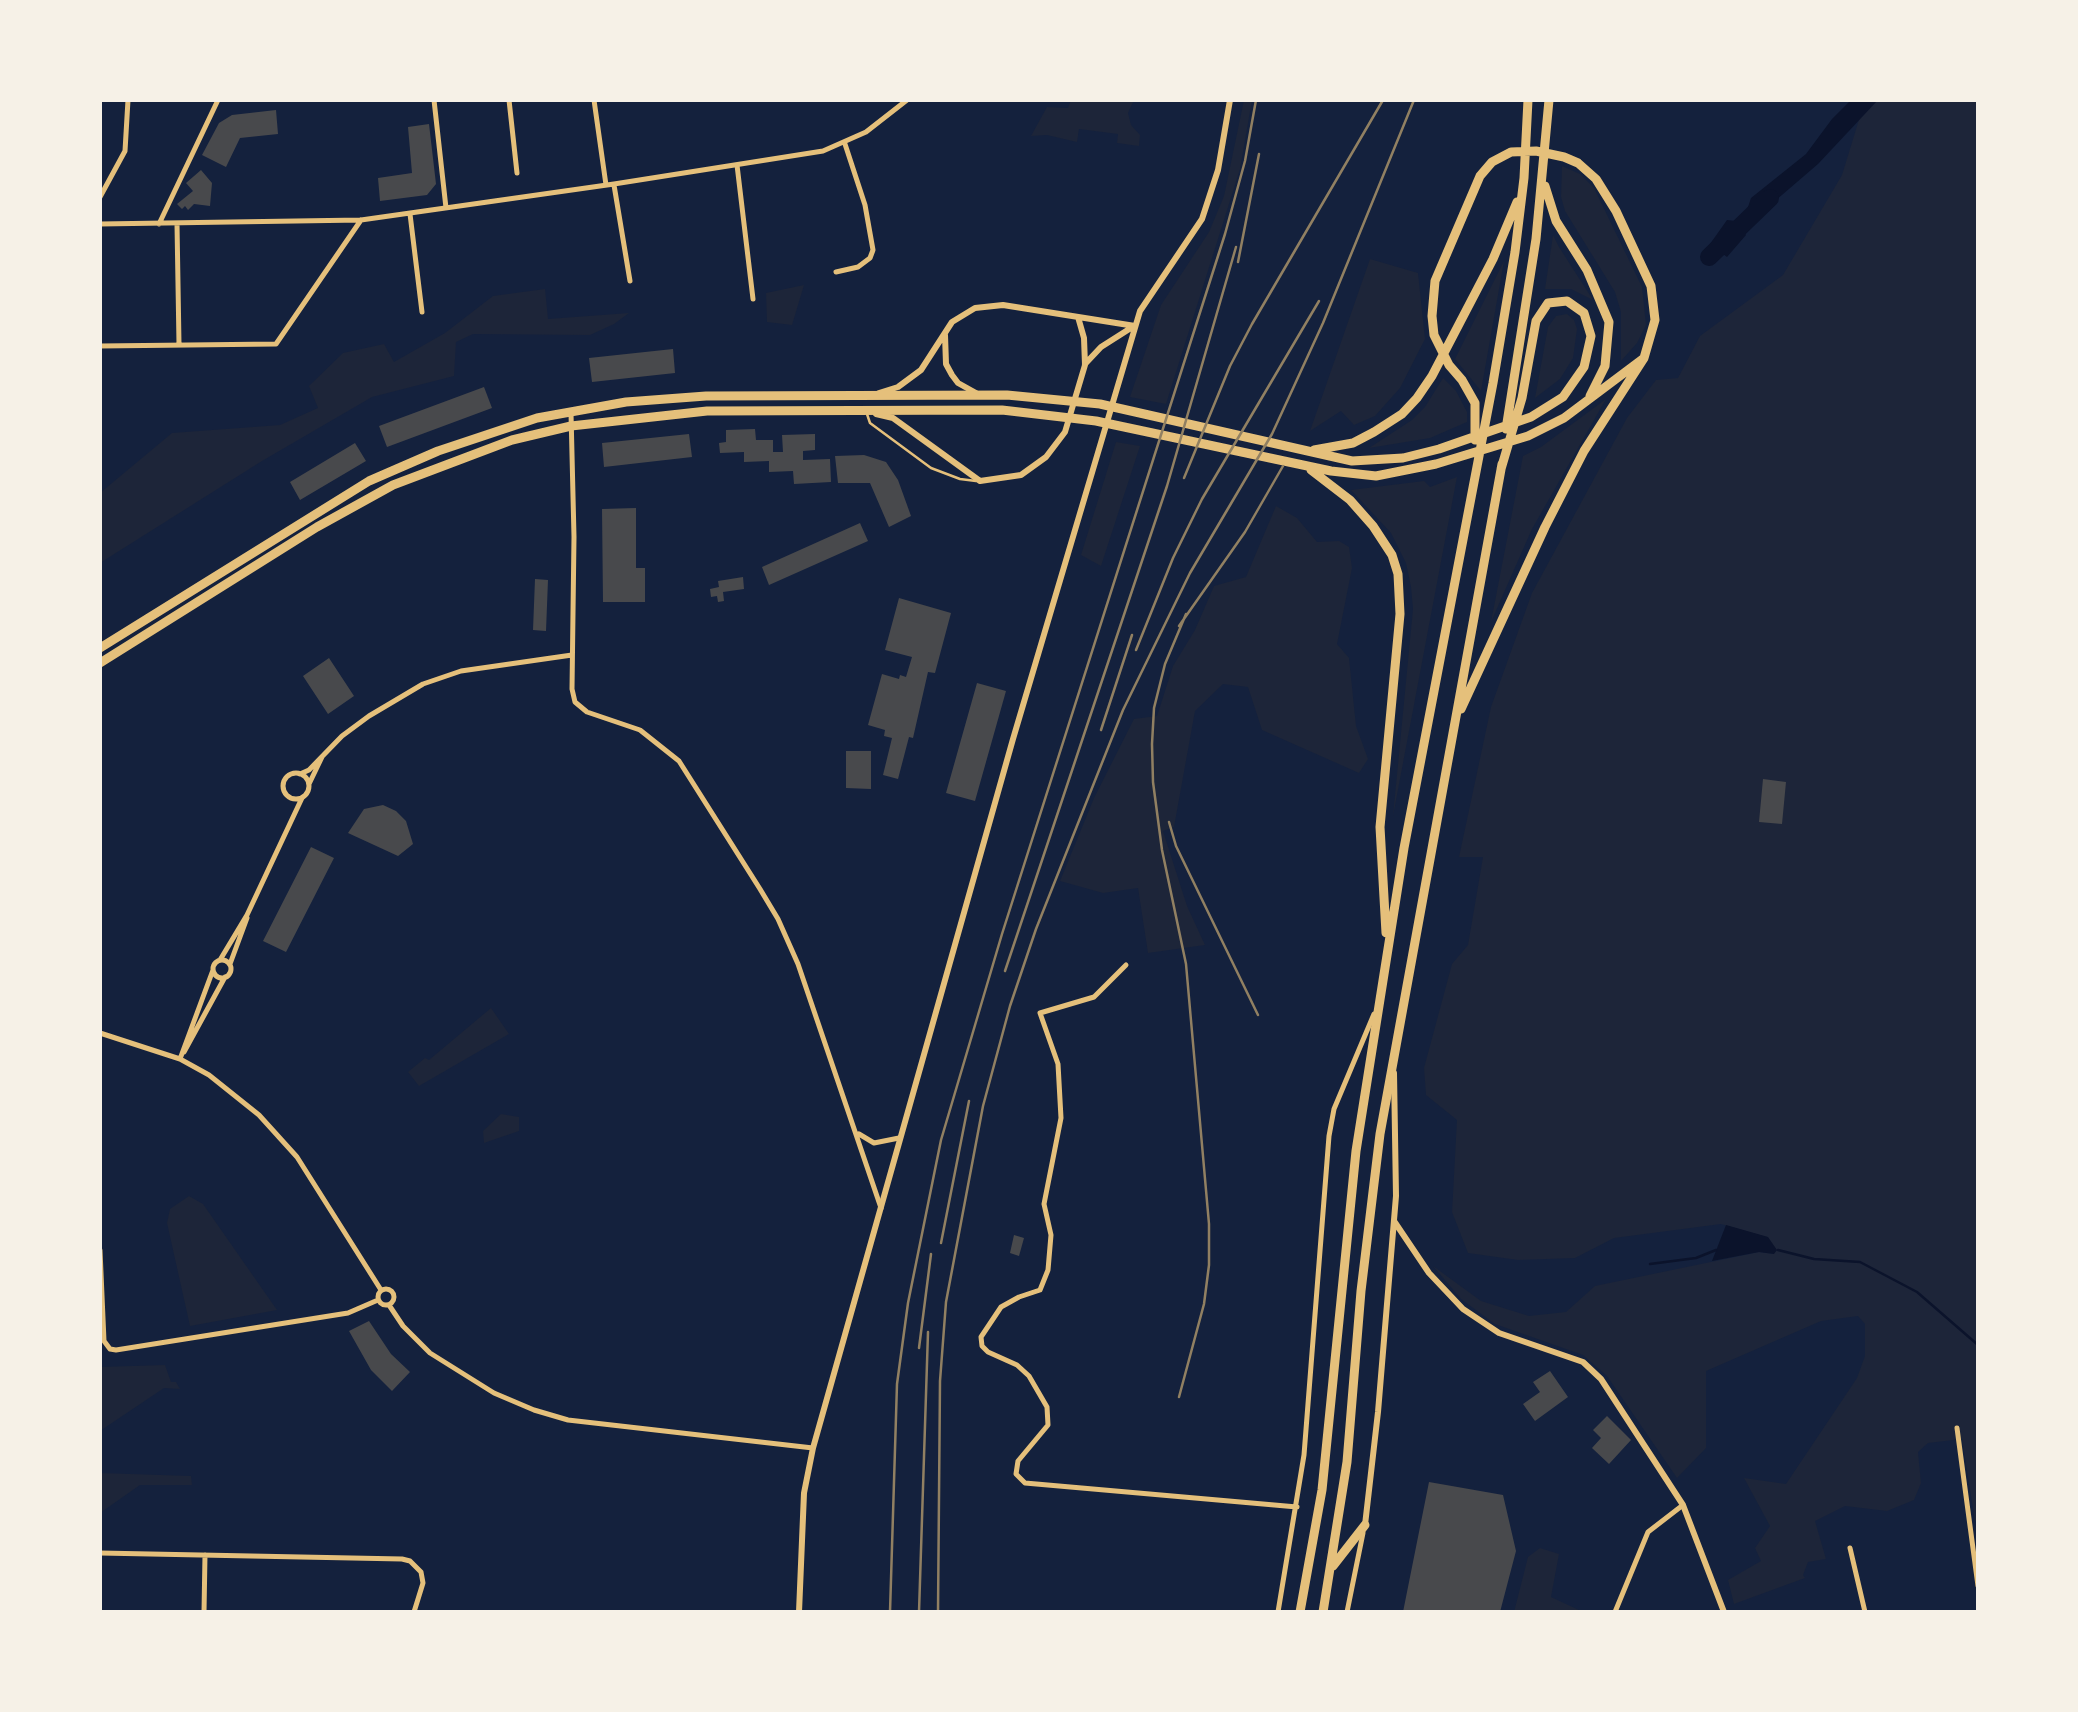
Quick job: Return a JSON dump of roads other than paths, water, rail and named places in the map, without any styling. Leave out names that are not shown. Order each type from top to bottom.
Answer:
[{"type":"main road","points":[[1300,1612],[1322,1490],[1348,1208],[1379,1002],[1404,848],[1496,364],[1523,186],[1528,100]]},
{"type":"main road","points":[[1323,1612],[1346,1462],[1368,1220],[1393,1057],[1501,469],[1544,173],[1549,100]]},
{"type":"main road","points":[[1455,722],[1576,466],[1644,358],[1655,320],[1651,286],[1616,211],[1596,179],[1578,163],[1550,153],[1511,152],[1492,162],[1480,176],[1435,281],[1434,334],[1475,403],[1470,497]]},
{"type":"main road","points":[[1544,173],[1556,221],[1606,312],[1610,342],[1605,376],[1618,380]]},
{"type":"main road","points":[[1311,450],[1353,443],[1402,414],[1417,398],[1493,259],[1523,186]]},
{"type":"main road","points":[[100,648],[386,472],[508,426],[570,410],[658,398],[1006,394],[1100,404],[1352,461],[1376,461],[1439,450],[1531,418],[1551,407],[1573,388],[1589,351],[1591,336],[1584,313],[1567,301],[1548,302],[1536,321],[1522,398],[1501,469]]},
{"type":"main road","points":[[100,663],[375,494],[475,452],[571,426],[707,411],[1002,410],[1096,420],[1304,465],[1376,476],[1436,464],[1528,436],[1564,418],[1644,358]]},
{"type":"main road","points":[[1586,402],[1605,366]]},
{"type":"main road","points":[[1304,465],[1338,489],[1373,526],[1392,555],[1398,574],[1400,614],[1380,827],[1386,961]]},
{"type":"main road","points":[[1332,1568],[1364,1525]]},
{"type":"street","points":[[100,197],[125,151],[128,100]]},
{"type":"street","points":[[159,224],[218,100]]},
{"type":"street","points":[[434,100],[446,208]]},
{"type":"street","points":[[509,100],[517,173]]},
{"type":"street","points":[[594,100],[630,281]]},
{"type":"street","points":[[798,1612],[804,1493],[813,1448],[1008,756],[1135,326],[1146,299],[1202,219],[1218,170],[1230,100]]},
{"type":"street","points":[[100,224],[361,220],[610,185],[823,151],[886,119],[906,101]]},
{"type":"street","points":[[836,272],[858,267],[870,258],[873,250],[865,205],[845,143]]},
{"type":"street","points":[[738,164],[753,299]]},
{"type":"street","points":[[410,214],[422,312]]},
{"type":"street","points":[[100,346],[276,344],[361,220]]},
{"type":"street","points":[[177,224],[178,344]]},
{"type":"street","points":[[878,393],[898,387],[921,370],[961,314],[988,305],[1135,326]]},
{"type":"street","points":[[838,410],[893,418],[980,481],[1021,475],[1046,458],[1065,432],[1085,364],[1078,317]]},
{"type":"street","points":[[1085,364],[1102,347],[1135,326]]},
{"type":"street","points":[[946,331],[946,364],[958,383],[978,394]]},
{"type":"street","points":[[570,410],[575,702],[587,712],[640,730],[678,761],[778,919],[798,964],[882,1209]]},
{"type":"street","points":[[302,798],[292,799],[285,794],[283,782],[288,775],[309,770],[368,716],[423,684],[462,671],[572,655]]},
{"type":"street","points":[[180,1059],[214,970],[247,915],[322,757]]},
{"type":"street","points":[[300,774],[309,784]]},
{"type":"street","points":[[291,821],[292,799]]},
{"type":"street","points":[[180,1059],[230,973],[247,915]]},
{"type":"street","points":[[220,960],[230,965]]},
{"type":"street","points":[[1126,965],[1094,997],[1040,1012],[1058,1064],[1062,1118],[1044,1204],[1051,1235],[1048,1270],[1040,1290],[1018,1296],[1001,1307],[981,1337],[988,1352],[1017,1365],[1029,1376],[1047,1407],[1048,1425],[1018,1460],[1016,1474],[1024,1482],[1296,1508]]},
{"type":"street","points":[[214,970],[216,975],[225,977]]},
{"type":"street","points":[[1278,1612],[1296,1508],[1310,1380],[1329,1136],[1338,1098],[1379,1002]]},
{"type":"street","points":[[100,1033],[180,1059],[210,1076],[258,1115],[297,1157],[381,1290],[378,1300],[348,1314],[116,1350],[106,1345],[100,1250]]},
{"type":"street","points":[[1347,1612],[1364,1525],[1380,1398],[1398,1154],[1393,1057]]},
{"type":"street","points":[[857,1132],[874,1144],[902,1137]]},
{"type":"street","points":[[1394,1221],[1405,1242],[1462,1309],[1500,1333],[1573,1357],[1591,1368],[1616,1400],[1682,1505],[1724,1612]]},
{"type":"street","points":[[381,1290],[393,1293],[389,1305]]},
{"type":"street","points":[[378,1300],[389,1305],[430,1353],[494,1393],[534,1410],[584,1422],[813,1448]]},
{"type":"street","points":[[1957,1428],[1978,1581]]},
{"type":"street","points":[[1615,1612],[1648,1532],[1682,1505]]},
{"type":"street","points":[[1850,1548],[1865,1612]]},
{"type":"street","points":[[100,1553],[402,1559],[417,1566],[423,1583],[414,1612]]},
{"type":"street","points":[[204,1612],[205,1554]]},
{"type":"lane","points":[[866,413],[870,423],[931,468],[960,480],[980,481]]},
{"type":"waterway","points":[[1709,257],[1770,198]]},
{"type":"waterway","points":[[1650,1264],[1696,1258],[1716,1250]]},
{"type":"waterway","points":[[1778,1250],[1814,1259],[1860,1262],[1917,1292],[1978,1345]]},
{"type":"railway","points":[[890,1612],[897,1384],[908,1303],[941,1140],[1002,934],[1225,234],[1245,161],[1256,100]]},
{"type":"railway","points":[[1184,478],[1230,366],[1252,324],[1383,100]]},
{"type":"railway","points":[[938,1612],[940,1381],[946,1302],[983,1106],[1010,1006],[1036,929],[1123,710],[1190,573],[1272,434],[1323,323],[1414,100]]},
{"type":"railway","points":[[1238,262],[1259,154]]},
{"type":"railway","points":[[1005,971],[1167,486],[1236,247]]},
{"type":"railway","points":[[1136,650],[1202,499],[1319,301]]},
{"type":"railway","points":[[1179,626],[1245,532],[1283,466]]},
{"type":"railway","points":[[1179,1397],[1204,1304],[1209,1224],[1186,964],[1162,850],[1152,744],[1154,708],[1165,664],[1186,614]]},
{"type":"railway","points":[[1101,730],[1132,635]]},
{"type":"railway","points":[[1169,822],[1176,846],[1258,1015]]},
{"type":"railway","points":[[941,1243],[969,1101]]},
{"type":"railway","points":[[919,1348],[931,1254]]},
{"type":"railway","points":[[919,1612],[928,1332]]}]
